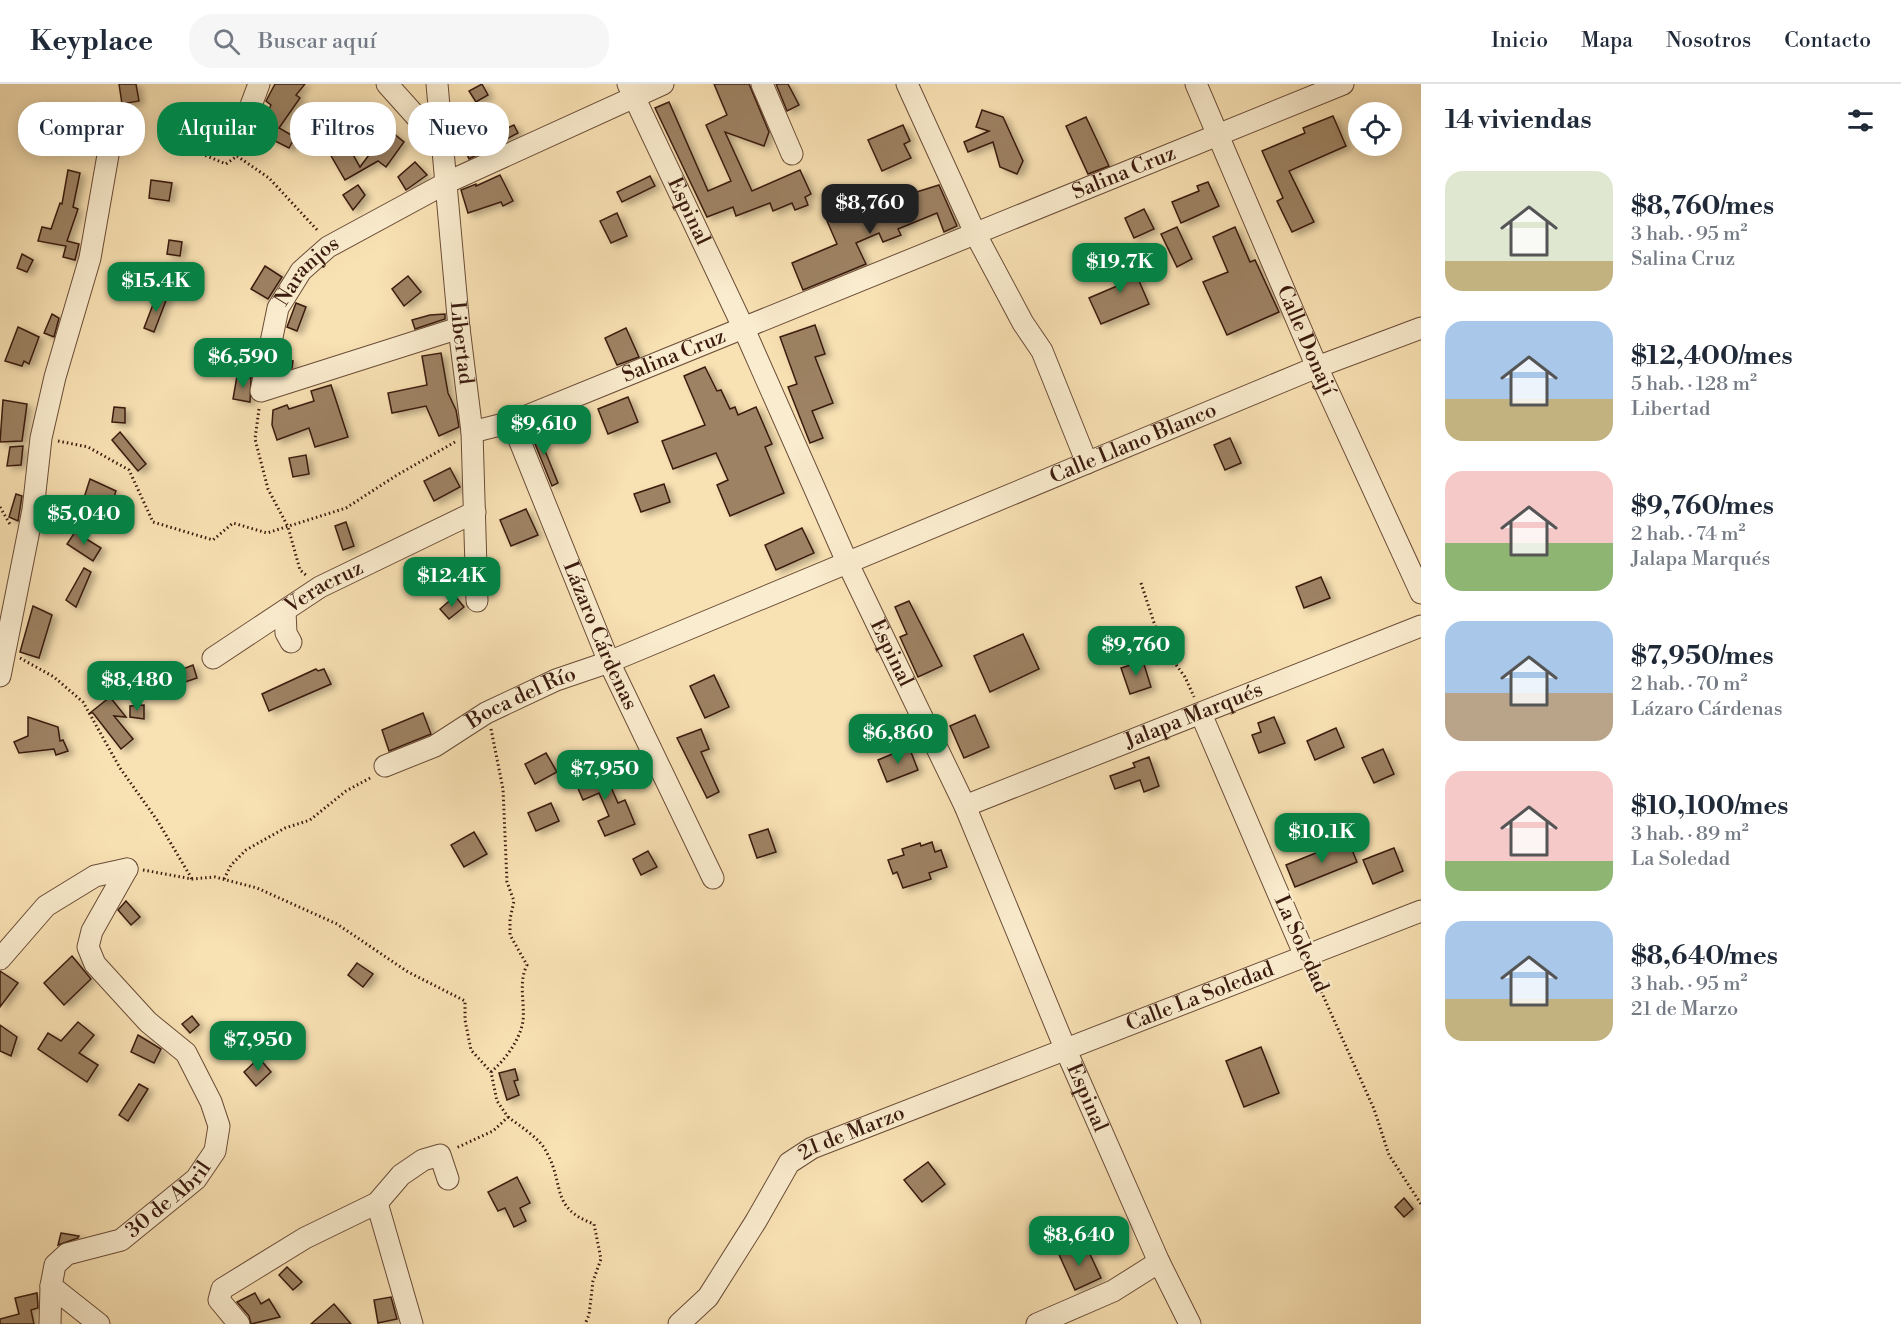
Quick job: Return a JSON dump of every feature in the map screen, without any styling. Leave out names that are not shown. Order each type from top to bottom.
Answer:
[{"type":"street","points":[[252,102],[259,84]]},
{"type":"street","points":[[387,84],[408,107]]},
{"type":"street","name":"Libertad","points":[[437,84],[439,102]]},
{"type":"street","name":"Naranjos","points":[[261,391],[278,308],[301,271],[328,247],[448,182],[631,90],[663,84]]},
{"type":"street","points":[[762,84],[792,154]]},
{"type":"street","points":[[907,84],[976,235],[1023,323],[1042,351],[1087,464]]},
{"type":"street","name":"Calle Donají","points":[[1196,84],[1317,367],[1421,593]]},
{"type":"street","name":"Salina Cruz","points":[[472,432],[512,422],[1220,136],[1343,84]]},
{"type":"street","name":"Espinal","points":[[631,90],[744,329],[848,564],[965,806],[1065,1048],[1159,1262],[1190,1324]]},
{"type":"street","points":[[0,676],[33,510],[42,438],[55,377],[90,258],[108,156]]},
{"type":"street","name":"Libertad","points":[[446,156],[459,328],[472,432],[477,601]]},
{"type":"street","points":[[261,391],[459,328]]},
{"type":"street","name":"Calle Llano Blanco","points":[[848,564],[1317,367],[1421,328]]},
{"type":"street","name":"Lázaro Cárdenas","points":[[512,422],[609,662],[713,878]]},
{"type":"street","name":"Veracruz","points":[[213,658],[320,587],[475,512]]},
{"type":"street","name":"Boca del Río","points":[[385,766],[435,746],[486,713],[556,680],[609,662],[848,564]]},
{"type":"street","points":[[285,611],[286,633],[291,642]]},
{"type":"street","name":"Jalapa Marqués","points":[[965,806],[1421,626]]},
{"type":"street","name":"La Soledad","points":[[1201,714],[1305,956]]},
{"type":"street","points":[[0,959],[46,906],[95,876],[127,869]]},
{"type":"street","name":"30 de Abril","points":[[50,1324],[51,1286],[55,1265],[67,1254],[121,1240],[196,1179],[215,1151],[219,1126],[211,1102],[186,1053],[148,1022],[95,964],[88,947],[92,931],[127,869]]},
{"type":"street","name":"Calle La Soledad","points":[[1065,1048],[1421,910]]},
{"type":"street","name":"21 de Marzo","points":[[679,1324],[708,1297],[789,1163],[812,1148],[850,1132],[1065,1048]]},
{"type":"street","points":[[239,1324],[219,1300],[222,1289],[305,1238],[377,1203],[401,1175],[423,1160],[440,1155],[448,1179]]},
{"type":"street","points":[[377,1203],[412,1324]]},
{"type":"street","points":[[1037,1324],[1113,1291],[1159,1262]]},
{"type":"street","points":[[51,1286],[99,1324]]},
{"type":"path","points":[[206,156],[226,164],[237,156],[269,178],[286,199],[315,226],[328,247]]},
{"type":"path","points":[[261,391],[255,439],[268,489],[288,527],[300,570],[320,587]]},
{"type":"path","points":[[42,438],[88,447],[129,470],[153,522],[213,540],[233,523],[267,533],[346,508],[397,475],[472,432]]},
{"type":"path","points":[[1141,583],[1161,644],[1185,677],[1201,714]]},
{"type":"path","points":[[6,651],[54,677],[83,702],[120,768],[157,820],[192,879]]},
{"type":"path","points":[[486,713],[503,789],[507,882],[514,901],[510,919],[510,935],[527,966],[522,975],[523,1021],[518,1037],[503,1062],[491,1072]]},
{"type":"path","points":[[224,879],[231,865],[246,850],[285,828],[310,820],[346,791],[374,776],[385,766]]},
{"type":"path","points":[[127,869],[160,872],[192,879],[224,879],[257,888],[306,908],[337,924],[408,972],[465,1001],[465,1020],[471,1050],[491,1072],[497,1101],[508,1117],[547,1152],[562,1199],[573,1216],[594,1224],[601,1259],[593,1281],[589,1315],[585,1324]]},
{"type":"path","name":"La Soledad","points":[[1305,956],[1371,1100],[1389,1155],[1421,1204]]},
{"type":"path","points":[[440,1155],[493,1131],[508,1117]]},
{"type":"path","points":[[1415,1197],[1421,1195]]},
{"type":"building","points":[[119,84],[136,84],[139,101],[122,102]]},
{"type":"building","points":[[275,84],[305,84],[296,95],[300,98],[297,102],[290,102],[290,112],[279,128],[290,134],[289,148],[278,142],[278,102],[266,101]]},
{"type":"building","points":[[482,84],[488,95],[476,102],[469,91]]},
{"type":"building","points":[[714,84],[749,84],[769,132],[764,146],[725,132],[752,191],[800,170],[811,194],[805,197],[808,205],[795,210],[792,203],[773,211],[770,203],[736,216],[733,207],[707,217],[655,108],[669,102],[708,191],[731,181],[706,125],[727,115]]},
{"type":"building","points":[[776,84],[788,84],[799,105],[787,111]]},
{"type":"building","points":[[982,110],[1003,117],[1023,161],[1017,174],[1000,167],[993,142],[968,152],[964,142],[989,131],[976,127]]},
{"type":"building","points":[[1333,116],[1346,146],[1289,171],[1314,222],[1292,232],[1277,201],[1283,198],[1262,151],[1305,133],[1303,128]]},
{"type":"building","points":[[1086,117],[1109,166],[1088,174],[1066,126]]},
{"type":"building","points":[[514,125],[518,133],[509,138],[509,127]]},
{"type":"building","points":[[903,125],[910,141],[904,144],[911,158],[882,171],[868,140]]},
{"type":"building","points":[[396,136],[404,142],[396,153]]},
{"type":"building","points":[[331,156],[354,156],[360,167],[368,156],[394,156],[386,167],[378,161],[345,180]]},
{"type":"building","points":[[415,162],[427,175],[406,190],[398,177]]},
{"type":"building","points":[[68,170],[80,173],[73,207],[78,209],[67,241],[79,244],[75,260],[63,257],[66,246],[38,241],[42,227],[51,229],[60,203],[62,204]]},
{"type":"building","points":[[500,175],[513,201],[503,206],[501,202],[468,213],[461,190]]},
{"type":"building","points":[[650,176],[655,186],[622,202],[617,192]]},
{"type":"building","points":[[151,180],[172,183],[169,201],[149,198]]},
{"type":"building","points":[[1208,182],[1219,206],[1181,223],[1172,202],[1199,191],[1197,186]]},
{"type":"building","points":[[358,185],[365,195],[353,210],[343,195]]},
{"type":"building","points":[[939,185],[957,226],[944,232],[937,213],[898,229],[901,235],[883,242],[879,233],[856,243],[866,264],[803,290],[792,263],[837,244],[827,221],[842,215],[845,221],[861,214],[863,218],[909,199],[907,195]]},
{"type":"building","points":[[1144,209],[1154,229],[1134,238],[1125,218]]},
{"type":"building","points":[[617,213],[627,236],[611,243],[600,221]]},
{"type":"building","points":[[1177,227],[1192,259],[1177,267],[1161,234]]},
{"type":"building","points":[[1235,227],[1250,262],[1255,260],[1279,312],[1227,335],[1203,282],[1228,272],[1213,237]]},
{"type":"building","points":[[169,240],[182,242],[180,256],[167,254]]},
{"type":"building","points":[[22,254],[33,260],[27,272],[17,268]]},
{"type":"building","points":[[1121,259],[1127,270],[1133,267],[1149,304],[1101,324],[1089,298],[1117,286],[1107,265]]},
{"type":"building","points":[[265,266],[282,277],[268,299],[251,289]]},
{"type":"building","points":[[408,276],[421,292],[404,306],[392,289]]},
{"type":"building","points":[[157,294],[167,298],[154,332],[144,328]]},
{"type":"building","points":[[296,303],[306,307],[297,331],[287,327]]},
{"type":"building","points":[[52,314],[59,318],[54,337],[44,333]]},
{"type":"building","points":[[445,314],[445,319],[415,329],[412,320],[430,315]]},
{"type":"building","points":[[815,325],[825,354],[815,357],[833,403],[812,411],[823,438],[810,443],[788,387],[797,384],[780,337]]},
{"type":"building","points":[[18,327],[39,337],[29,364],[24,361],[22,366],[5,361]]},
{"type":"building","points":[[626,328],[639,357],[617,365],[605,338]]},
{"type":"building","points":[[441,353],[448,393],[456,410],[459,427],[439,436],[426,406],[392,413],[388,393],[427,385],[422,356]]},
{"type":"building","points":[[280,360],[293,361],[292,368],[280,372]]},
{"type":"building","points":[[705,367],[717,391],[721,390],[730,409],[735,407],[738,415],[756,407],[772,444],[765,447],[784,493],[730,516],[717,485],[728,480],[716,453],[673,469],[662,441],[705,425],[684,376]]},
{"type":"building","points":[[237,376],[251,378],[250,402],[233,399]]},
{"type":"building","points":[[331,385],[348,437],[315,447],[309,428],[277,440],[272,425],[273,410],[287,405],[289,409],[314,401],[311,391]]},
{"type":"building","points":[[628,397],[638,422],[608,434],[598,409]]},
{"type":"building","points":[[3,400],[27,404],[22,441],[0,442]]},
{"type":"building","points":[[114,407],[125,408],[125,423],[112,422]]},
{"type":"building","points":[[535,426],[558,483],[552,486],[529,429]]},
{"type":"building","points":[[120,432],[146,464],[138,471],[112,440]]},
{"type":"building","points":[[1230,438],[1241,463],[1225,470],[1214,445]]},
{"type":"building","points":[[23,446],[21,465],[7,466],[10,447]]},
{"type":"building","points":[[306,455],[309,474],[293,477],[289,458]]},
{"type":"building","points":[[450,468],[460,487],[434,501],[424,481]]},
{"type":"building","points":[[90,479],[116,491],[108,515],[83,501]]},
{"type":"building","points":[[664,484],[670,502],[641,512],[634,494]]},
{"type":"building","points":[[16,494],[22,496],[18,521],[9,517]]},
{"type":"building","points":[[526,509],[538,535],[511,546],[500,520]]},
{"type":"building","points":[[346,522],[354,546],[343,550],[335,526]]},
{"type":"building","points":[[802,528],[814,553],[776,570],[765,545]]},
{"type":"building","points":[[75,532],[101,548],[93,561],[67,544]]},
{"type":"building","points":[[84,568],[91,572],[76,607],[66,600]]},
{"type":"building","points":[[1321,577],[1330,598],[1304,608],[1296,587]]},
{"type":"building","points":[[455,596],[464,607],[449,619],[440,609]]},
{"type":"building","points":[[909,601],[942,666],[918,677],[900,637],[907,634],[895,607]]},
{"type":"building","points":[[33,606],[52,615],[39,658],[20,652]]},
{"type":"building","points":[[1023,634],[1039,669],[990,692],[974,656]]},
{"type":"building","points":[[1143,661],[1151,687],[1130,694],[1121,668]]},
{"type":"building","points":[[193,665],[197,678],[182,683],[178,671]]},
{"type":"building","points":[[316,669],[318,671],[324,669],[331,684],[269,711],[262,694]]},
{"type":"building","points":[[714,675],[729,707],[705,718],[690,686]]},
{"type":"building","points":[[110,697],[126,717],[114,716],[133,739],[121,749],[93,713],[90,713]]},
{"type":"building","points":[[144,705],[144,719],[130,717],[130,706]]},
{"type":"building","points":[[423,713],[431,734],[389,751],[382,730]]},
{"type":"building","points":[[975,715],[989,747],[964,758],[950,726]]},
{"type":"building","points":[[28,717],[58,727],[60,741],[63,740],[68,751],[56,755],[54,749],[19,753],[14,742],[28,736]]},
{"type":"building","points":[[1274,717],[1285,743],[1259,753],[1252,735],[1261,732],[1258,723]]},
{"type":"building","points":[[1336,728],[1344,747],[1315,760],[1307,741]]},
{"type":"building","points":[[701,729],[709,749],[701,752],[719,792],[707,798],[677,738]]},
{"type":"building","points":[[909,747],[918,770],[887,782],[878,760]]},
{"type":"building","points":[[1383,749],[1394,774],[1374,783],[1362,758]]},
{"type":"building","points":[[546,753],[557,772],[535,784],[525,764]]},
{"type":"building","points":[[1149,757],[1159,786],[1144,792],[1140,780],[1115,789],[1110,776],[1135,767],[1133,763]]},
{"type":"building","points":[[602,767],[618,803],[625,800],[635,824],[605,836],[598,821],[609,816],[599,793],[583,800],[574,779]]},
{"type":"building","points":[[551,803],[559,821],[536,831],[528,813]]},
{"type":"building","points":[[768,829],[776,852],[757,858],[749,835]]},
{"type":"building","points":[[474,832],[487,854],[464,867],[451,845]]},
{"type":"building","points":[[1348,840],[1357,862],[1295,887],[1286,865]]},
{"type":"building","points":[[932,842],[935,852],[941,850],[947,867],[929,873],[931,879],[903,888],[897,872],[893,874],[888,860],[904,855],[902,849]]},
{"type":"building","points":[[1394,848],[1403,871],[1373,884],[1363,860]]},
{"type":"building","points":[[648,851],[657,867],[641,875],[633,859]]},
{"type":"building","points":[[126,901],[140,917],[131,925],[118,910]]},
{"type":"building","points":[[72,956],[91,979],[64,1005],[44,983]]},
{"type":"building","points":[[357,963],[373,974],[363,987],[348,975]]},
{"type":"building","points":[[0,971],[18,983],[0,1007]]},
{"type":"building","points":[[192,1016],[199,1025],[190,1033],[182,1024]]},
{"type":"building","points":[[78,1022],[94,1035],[79,1053],[98,1065],[87,1082],[38,1049],[48,1033],[61,1041]]},
{"type":"building","points":[[0,1025],[17,1037],[11,1056],[0,1051]]},
{"type":"building","points":[[138,1035],[161,1049],[154,1063],[131,1052]]},
{"type":"building","points":[[1261,1047],[1279,1093],[1244,1107],[1226,1061]]},
{"type":"building","points":[[259,1058],[271,1072],[256,1086],[244,1072]]},
{"type":"building","points":[[515,1069],[518,1080],[514,1081],[519,1095],[507,1100],[499,1073]]},
{"type":"building","points":[[139,1084],[148,1089],[128,1121],[119,1115]]},
{"type":"building","points":[[928,1162],[945,1184],[922,1202],[904,1180]]},
{"type":"building","points":[[517,1177],[530,1203],[520,1208],[526,1221],[514,1227],[505,1208],[498,1211],[488,1192]]},
{"type":"building","points":[[1404,1198],[1413,1209],[1404,1217],[1395,1207]]},
{"type":"building","points":[[61,1233],[79,1236],[58,1245]]},
{"type":"building","points":[[1072,1243],[1078,1257],[1089,1252],[1101,1278],[1075,1290],[1057,1250]]},
{"type":"building","points":[[287,1267],[302,1282],[293,1290],[279,1275]]},
{"type":"building","points":[[37,1293],[38,1308],[31,1310],[34,1324],[0,1324],[0,1319],[19,1314],[15,1298]]},
{"type":"building","points":[[255,1293],[261,1304],[269,1299],[280,1317],[251,1324],[249,1316],[237,1302]]},
{"type":"building","points":[[391,1297],[397,1319],[378,1323],[374,1300]]},
{"type":"building","points":[[334,1304],[351,1324],[311,1324]]}]
